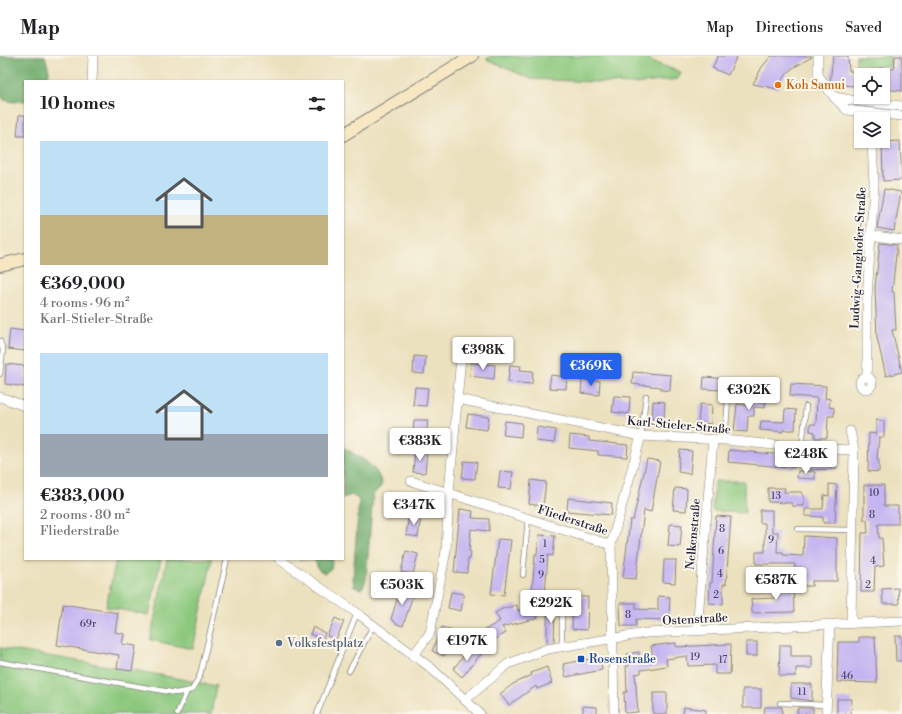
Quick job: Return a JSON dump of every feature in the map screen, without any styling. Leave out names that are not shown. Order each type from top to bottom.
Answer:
[{"type":"main road","points":[[344,134],[472,56]]},
{"type":"main road","points":[[0,265],[24,259]]},
{"type":"street","points":[[92,80],[93,56]]},
{"type":"street","points":[[818,56],[818,75],[834,97],[847,110],[855,112]]},
{"type":"street","points":[[834,97],[854,100]]},
{"type":"street","points":[[881,104],[902,106]]},
{"type":"street","points":[[890,116],[902,116]]},
{"type":"street","name":"Ludwig-Ganghofer-Straße","points":[[866,377],[867,299],[874,184],[872,148]]},
{"type":"street","points":[[870,235],[902,240]]},
{"type":"street","points":[[414,656],[430,633],[446,551],[449,492],[461,357]]},
{"type":"street","points":[[0,397],[24,406]]},
{"type":"street","name":"Karl-Stieler-Straße","points":[[457,399],[640,436],[725,440],[802,448],[854,450]]},
{"type":"street","points":[[850,431],[854,450],[851,623]]},
{"type":"street","points":[[614,714],[614,637],[611,545],[640,436]]},
{"type":"street","name":"Nelkenstraße","points":[[696,630],[713,440]]},
{"type":"street","name":"Fliederstraße","points":[[410,480],[611,545]]},
{"type":"street","points":[[279,560],[431,668],[480,714]]},
{"type":"street","name":"Ostenstraße","points":[[465,700],[508,664],[547,649],[646,633],[902,621]]},
{"type":"street","points":[[826,709],[830,624]]},
{"type":"lane","points":[[0,341],[3,350],[0,374]]},
{"type":"lane","points":[[640,436],[646,396]]},
{"type":"lane","points":[[725,440],[728,400]]},
{"type":"lane","points":[[802,448],[806,406]]},
{"type":"lane","name":"Fliederstraße","points":[[523,575],[528,518]]},
{"type":"lane","points":[[798,529],[853,530]]},
{"type":"lane","points":[[0,662],[176,693],[192,690],[200,675],[227,560]]},
{"type":"lane","points":[[562,600],[562,647]]},
{"type":"lane","points":[[317,714],[357,614]]},
{"type":"lane","points":[[349,671],[362,643],[373,626]]},
{"type":"lane","points":[[177,714],[187,691]]},
{"type":"lane","points":[[780,703],[826,709]]},
{"type":"green space","points":[[0,56],[45,56],[49,71],[48,80],[24,80],[24,101],[13,102],[4,100],[0,94]]},
{"type":"green space","points":[[491,56],[647,56],[652,62],[681,72],[678,79],[634,84],[531,79],[486,59]]},
{"type":"green space","points":[[856,56],[890,56],[890,66],[856,66]]},
{"type":"green space","points":[[344,448],[367,462],[380,478],[382,485],[373,495],[366,580],[362,589],[354,587],[353,578],[359,500],[352,495],[344,498]]},
{"type":"green space","points":[[715,481],[744,481],[745,513],[712,511]]},
{"type":"green space","points":[[116,560],[161,560],[149,615],[106,607]]},
{"type":"green space","points":[[167,560],[212,560],[193,649],[150,640]]},
{"type":"green space","points":[[315,560],[333,560],[331,569],[324,573],[318,569]]},
{"type":"green space","points":[[0,648],[139,671],[216,686],[211,714],[0,714]]},
{"type":"building","points":[[718,56],[737,56],[728,75],[712,68]]},
{"type":"building","points":[[771,56],[812,57],[791,69],[782,80],[778,89],[753,84],[762,67]]},
{"type":"building","points":[[833,56],[848,56],[849,71],[854,71],[854,86],[832,84],[830,82]]},
{"type":"building","points":[[895,56],[902,56],[902,91],[890,90],[890,69],[894,69]]},
{"type":"building","points":[[19,115],[24,115],[24,136],[17,136]]},
{"type":"building","points":[[900,141],[902,180],[883,181],[882,148],[890,148],[890,142]]},
{"type":"building","points":[[884,189],[901,192],[894,231],[877,228]]},
{"type":"building","points":[[880,243],[897,245],[892,292],[894,292],[896,330],[892,330],[902,372],[886,376],[877,338],[875,288]]},
{"type":"building","points":[[10,329],[24,331],[24,351],[8,349]]},
{"type":"building","points":[[414,356],[426,357],[424,374],[413,373]]},
{"type":"building","points":[[471,363],[495,365],[494,379],[470,376]]},
{"type":"building","points":[[6,364],[24,366],[24,387],[5,384]]},
{"type":"building","points":[[510,365],[521,366],[520,370],[533,371],[532,384],[508,382]]},
{"type":"building","points":[[633,372],[671,375],[670,391],[661,390],[661,387],[632,384]]},
{"type":"building","points":[[551,375],[567,377],[566,389],[549,388]]},
{"type":"building","points":[[704,377],[740,380],[739,391],[703,389]]},
{"type":"building","points":[[582,380],[600,381],[599,395],[581,393]]},
{"type":"building","points":[[791,384],[826,386],[825,398],[830,399],[829,407],[834,408],[834,416],[828,416],[827,438],[815,438],[815,432],[810,431],[810,424],[816,424],[817,398],[790,396]]},
{"type":"building","points":[[415,387],[428,388],[426,406],[413,405]]},
{"type":"building","points":[[753,390],[766,391],[765,408],[754,407],[754,416],[748,416],[747,432],[734,431],[737,404],[752,406]]},
{"type":"building","points":[[614,396],[630,397],[629,414],[612,412]]},
{"type":"building","points":[[653,401],[665,402],[664,420],[652,419]]},
{"type":"building","points":[[700,404],[712,405],[711,424],[698,422]]},
{"type":"building","points":[[785,409],[796,410],[795,430],[783,430],[783,432],[760,430],[761,421],[784,422]]},
{"type":"building","points":[[468,414],[489,417],[487,430],[466,427]]},
{"type":"building","points":[[414,420],[428,420],[426,438],[413,437]]},
{"type":"building","points":[[876,420],[884,421],[884,437],[879,437],[877,460],[879,461],[879,472],[868,471],[869,433],[876,434]]},
{"type":"building","points":[[505,421],[522,423],[521,437],[503,435]]},
{"type":"building","points":[[537,427],[556,430],[554,443],[536,441]]},
{"type":"building","points":[[570,435],[589,437],[589,441],[628,445],[627,457],[598,455],[598,451],[569,448]]},
{"type":"building","points":[[680,450],[692,451],[690,474],[678,472]]},
{"type":"building","points":[[729,450],[795,456],[794,468],[728,462]]},
{"type":"building","points":[[415,451],[427,452],[425,473],[413,472]]},
{"type":"building","points":[[836,457],[836,469],[810,470],[810,458]]},
{"type":"building","points":[[647,459],[660,461],[651,512],[644,510],[636,579],[623,578],[630,520],[633,520]]},
{"type":"building","points":[[464,461],[477,462],[475,479],[462,478]]},
{"type":"building","points":[[500,471],[513,472],[511,489],[498,488]]},
{"type":"building","points":[[798,471],[815,472],[815,479],[797,478]]},
{"type":"building","points":[[531,480],[546,482],[543,506],[529,504]]},
{"type":"building","points":[[829,484],[837,485],[835,523],[823,523],[823,517],[805,516],[805,509],[823,509],[824,495],[829,496]]},
{"type":"building","points":[[864,485],[884,485],[884,506],[898,506],[898,524],[878,524],[879,538],[882,538],[884,566],[875,567],[874,592],[861,592],[862,533],[868,533],[867,520],[864,520]]},
{"type":"building","points":[[675,488],[687,489],[686,511],[673,510]]},
{"type":"building","points":[[768,488],[785,488],[784,492],[801,492],[804,497],[804,506],[792,506],[792,503],[768,502]]},
{"type":"building","points":[[568,498],[612,503],[611,515],[567,511]]},
{"type":"building","points":[[460,509],[473,511],[472,518],[489,519],[489,531],[471,529],[469,551],[471,552],[470,559],[468,559],[467,573],[454,572]]},
{"type":"building","points":[[760,510],[772,510],[772,532],[778,532],[777,552],[783,552],[783,555],[803,556],[804,536],[837,538],[837,581],[812,581],[812,586],[794,586],[795,564],[756,564],[756,552],[765,552],[765,523],[760,523]]},
{"type":"building","points":[[409,514],[421,516],[418,537],[406,535]]},
{"type":"building","points":[[716,516],[731,517],[726,584],[723,584],[723,604],[709,603],[710,583],[712,583]]},
{"type":"building","points":[[670,524],[682,525],[680,547],[668,546]]},
{"type":"building","points":[[539,535],[555,536],[553,556],[548,555],[545,594],[532,593],[535,554],[537,554]]},
{"type":"building","points":[[498,539],[511,540],[504,595],[491,594]]},
{"type":"building","points":[[406,551],[418,554],[413,574],[401,572]]},
{"type":"building","points":[[664,560],[676,560],[675,583],[663,582]]},
{"type":"building","points":[[793,584],[794,612],[752,613],[751,599],[776,598],[776,585]]},
{"type":"building","points":[[401,587],[414,592],[403,626],[397,624],[391,619]]},
{"type":"building","points":[[898,588],[899,604],[883,604],[882,589]]},
{"type":"building","points":[[451,592],[464,594],[461,611],[448,608]]},
{"type":"building","points":[[658,596],[670,597],[669,618],[665,618],[665,620],[636,619],[636,626],[621,626],[620,603],[636,603],[636,609],[658,610]]},
{"type":"building","points":[[588,597],[587,630],[572,629],[573,598]]},
{"type":"building","points":[[63,604],[118,613],[115,632],[124,634],[122,644],[136,646],[132,671],[117,669],[119,655],[57,645]]},
{"type":"building","points":[[517,605],[518,611],[535,607],[538,618],[502,627],[506,633],[488,643],[481,632],[500,621],[495,613],[502,609]]},
{"type":"building","points":[[547,606],[555,606],[554,642],[547,643]]},
{"type":"building","points":[[335,618],[344,622],[336,639],[327,636]]},
{"type":"building","points":[[313,627],[325,633],[323,640],[310,634]]},
{"type":"building","points":[[442,627],[455,632],[444,656],[432,651]]},
{"type":"building","points":[[895,636],[902,636],[902,661],[896,661]]},
{"type":"building","points":[[859,637],[875,637],[877,683],[837,682],[838,642],[859,642]]},
{"type":"building","points":[[746,642],[757,642],[757,656],[746,656]]},
{"type":"building","points":[[676,643],[676,647],[731,644],[730,674],[715,674],[715,665],[688,666],[687,656],[666,659],[667,666],[641,670],[641,673],[635,674],[638,712],[625,713],[624,692],[627,692],[626,666],[629,666],[627,654],[639,652],[639,660],[653,658],[651,646]]},
{"type":"building","points":[[780,645],[791,645],[791,656],[812,656],[812,668],[796,668],[796,676],[779,676]]},
{"type":"building","points":[[472,646],[481,654],[462,677],[453,669]]},
{"type":"building","points":[[600,657],[602,670],[566,677],[563,664]]},
{"type":"building","points":[[547,667],[552,683],[537,689],[536,686],[509,705],[500,694],[513,684],[532,675],[531,673]]},
{"type":"building","points":[[791,684],[812,684],[812,701],[791,698]]},
{"type":"building","points":[[743,689],[761,689],[761,708],[743,708]]},
{"type":"building","points":[[653,693],[667,693],[667,714],[653,714]]},
{"type":"building","points":[[837,699],[852,699],[851,714],[837,714]]},
{"type":"building","points":[[583,706],[597,707],[597,714],[583,714]]},
{"type":"building","points":[[684,707],[706,710],[706,714],[683,714]]},
{"type":"building","points":[[765,707],[782,707],[782,714],[764,714]]},
{"type":"building","points":[[798,708],[813,708],[813,714],[797,714]]},
{"type":"place","name":"Koh Samui","points":[[778,85]]},
{"type":"place","name":"Volksfestplatz","points":[[279,643]]},
{"type":"place","name":"Rosenstraße","points":[[581,659]]}]
